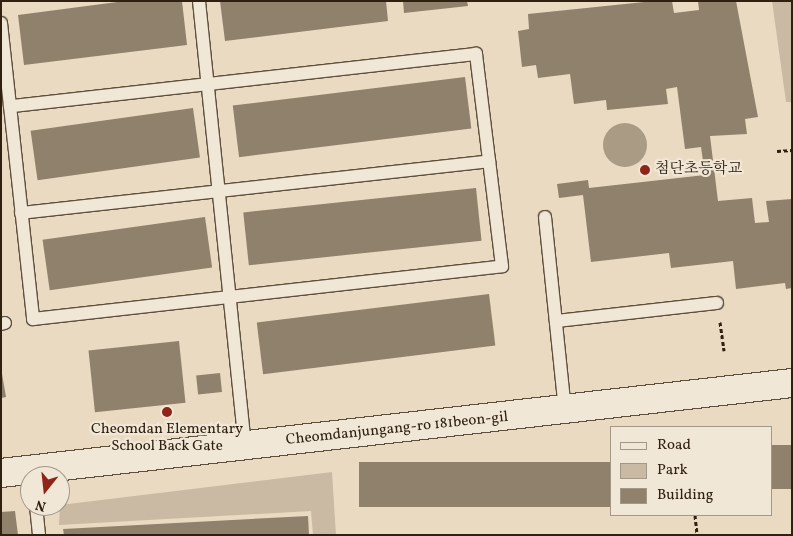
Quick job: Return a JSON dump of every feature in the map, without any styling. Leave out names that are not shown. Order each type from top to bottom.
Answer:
[{"type":"street","name":"Cheomdanjungang-ro 181beon-gil","points":[[70,468],[245,446],[792,383]]},
{"type":"street","name":"Cheomdanjungang-ro 181beon-gil","points":[[1,473],[20,473]]},
{"type":"lane","points":[[199,1],[245,446]]},
{"type":"lane","points":[[1,23],[32,319],[502,266],[476,54],[10,106]]},
{"type":"lane","points":[[22,213],[489,161]]},
{"type":"lane","points":[[545,217],[565,410]]},
{"type":"lane","points":[[556,321],[717,303]]},
{"type":"lane","points":[[37,516],[39,535]]},
{"type":"path","points":[[776,151],[792,150]]},
{"type":"path","points":[[717,303],[724,351]]},
{"type":"path","points":[[695,516],[697,535]]},
{"type":"green space","points":[[772,1],[792,1],[792,102],[786,102]]},
{"type":"green space","points":[[332,472],[336,535],[313,535],[311,511],[59,525],[59,516],[70,516],[70,504]]},
{"type":"shaded area","points":[[625,123],[637,127],[643,133],[647,145],[643,157],[637,163],[625,167],[613,163],[607,157],[603,145],[607,133],[613,127]]},
{"type":"building","points":[[125,1],[182,1],[187,45],[24,65],[18,15]]},
{"type":"building","points":[[220,1],[386,1],[388,21],[225,41]]},
{"type":"building","points":[[403,1],[467,1],[468,6],[404,13]]},
{"type":"building","name":"첨단초등학교","points":[[654,1],[672,1],[674,13],[699,10],[698,1],[736,1],[758,117],[745,119],[747,134],[710,136],[718,201],[752,198],[755,223],[769,222],[766,201],[792,199],[792,288],[786,289],[785,283],[736,289],[733,261],[671,268],[669,253],[591,262],[583,195],[559,198],[557,184],[588,180],[589,188],[705,175],[701,147],[685,149],[677,87],[666,89],[668,104],[607,110],[606,100],[574,104],[570,74],[538,78],[536,65],[522,67],[518,31],[529,29],[528,14]]},
{"type":"building","points":[[465,77],[471,129],[239,157],[233,106]]},
{"type":"building","points":[[193,108],[200,158],[38,180],[31,131]]},
{"type":"building","points":[[476,188],[482,241],[249,265],[243,212]]},
{"type":"building","points":[[205,217],[212,268],[50,290],[43,240]]},
{"type":"building","points":[[489,294],[495,346],[263,374],[257,323]]},
{"type":"building","points":[[179,341],[185,403],[95,412],[88,351]]},
{"type":"building","points":[[1,368],[6,397],[1,398]]},
{"type":"building","points":[[220,373],[222,392],[198,394],[196,376]]},
{"type":"building","points":[[773,445],[792,445],[792,489],[773,489]]},
{"type":"building","points":[[359,462],[610,462],[610,507],[359,507]]},
{"type":"building","points":[[15,511],[18,535],[1,535],[1,512]]},
{"type":"building","points":[[308,516],[309,535],[64,535],[63,529]]},
{"type":"place","name":"첨단초등학교","points":[[645,170]]},
{"type":"place","name":"Cheomdan Elementary School Back Gate","points":[[167,412]]}]
